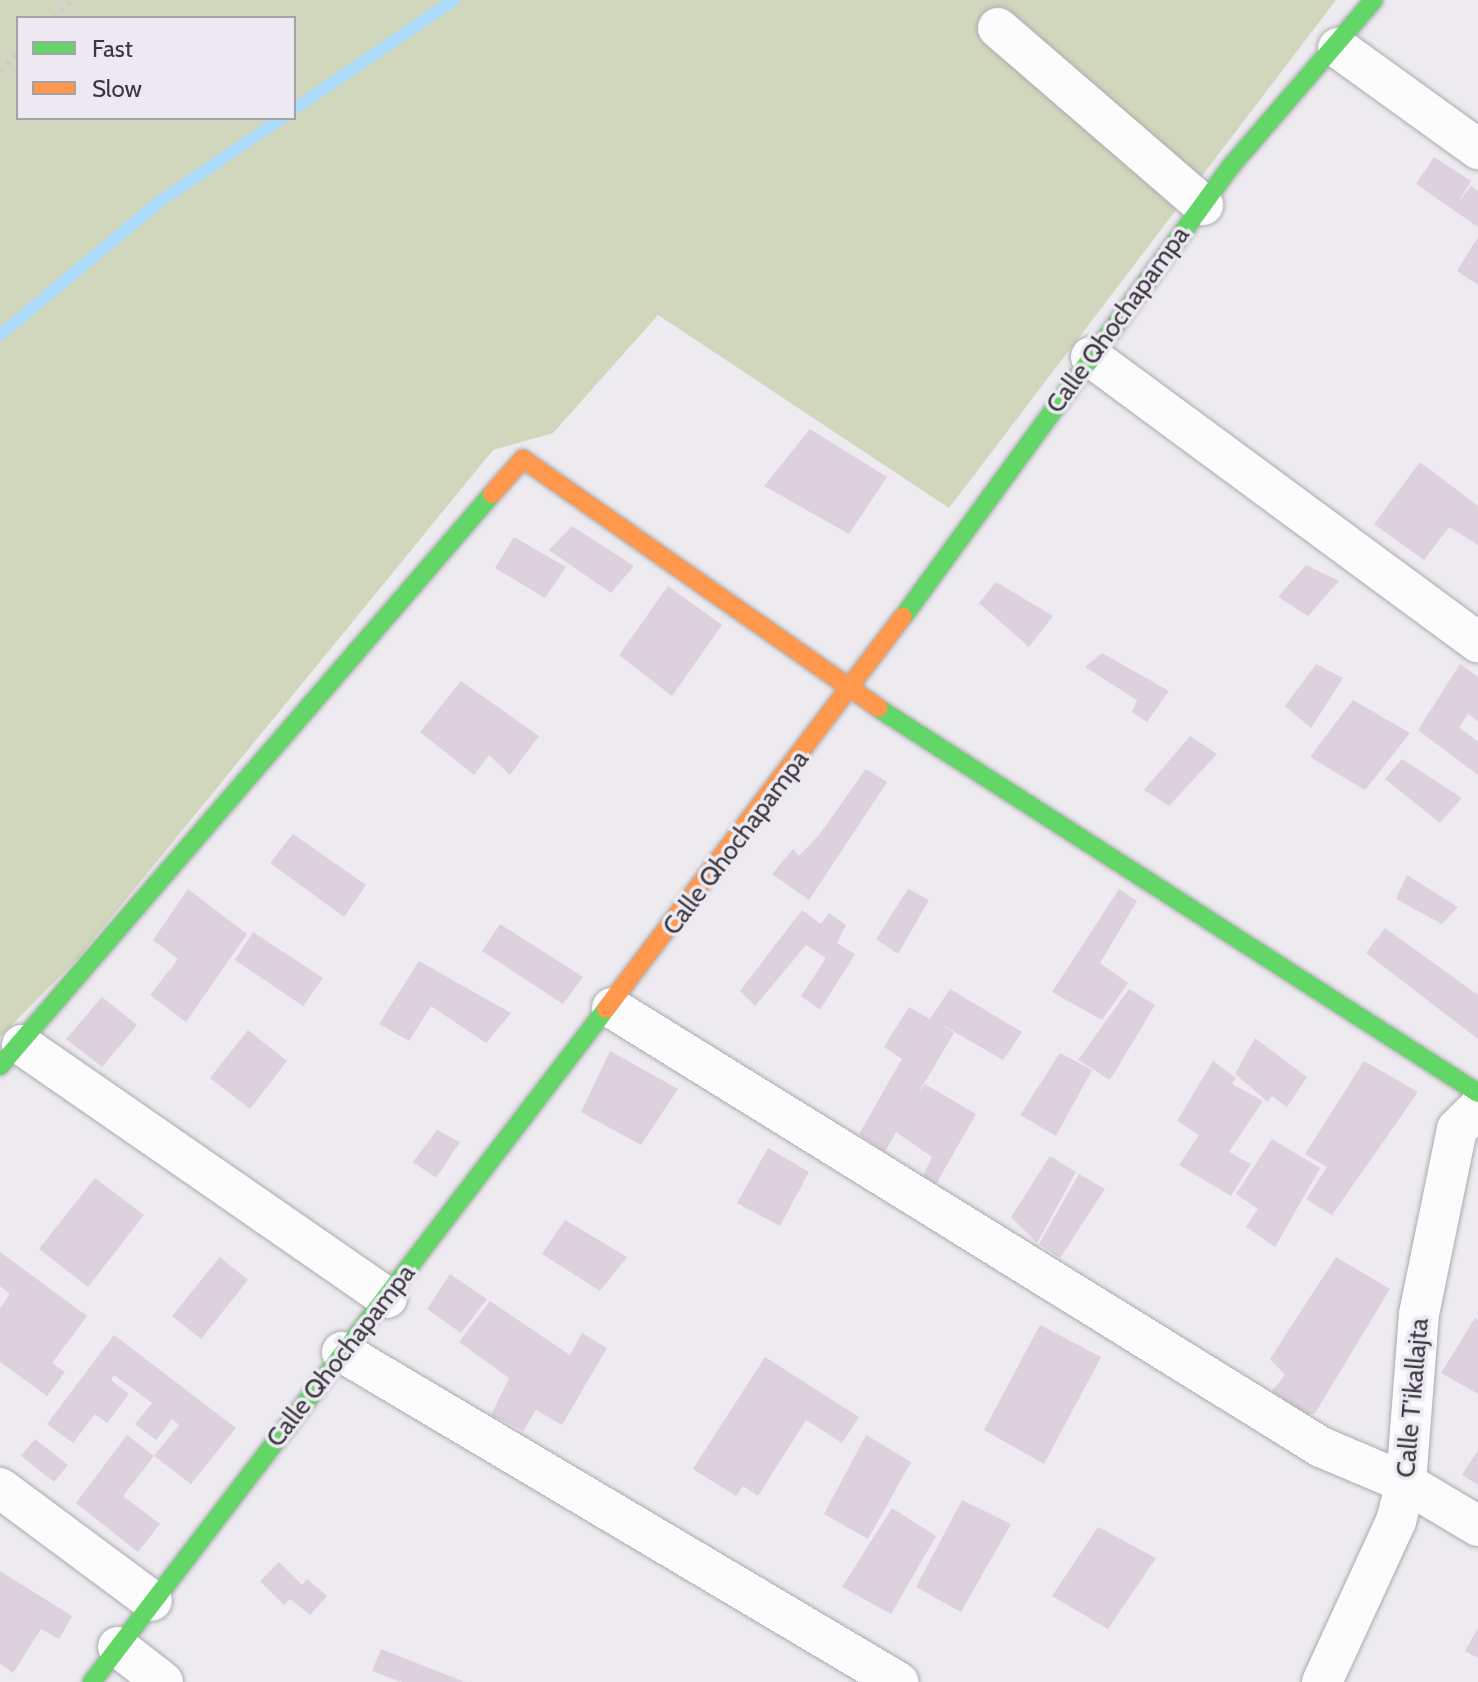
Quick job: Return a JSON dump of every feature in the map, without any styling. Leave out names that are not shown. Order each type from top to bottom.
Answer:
[{"type":"street","name":"Calle Qhochapampa","points":[[92,1682],[342,1352],[612,1008],[850,690],[1203,205],[1338,48],[1374,0]]},
{"type":"street","points":[[998,28],[1203,205]]},
{"type":"street","points":[[1338,48],[1478,149]]},
{"type":"street","points":[[1091,357],[1478,642]]},
{"type":"street","points":[[387,1298],[11,1055],[523,459],[850,690],[1478,1093]]},
{"type":"street","points":[[612,1008],[1321,1447],[1406,1483],[1478,1526]]},
{"type":"street","name":"Calle T'ikallajta","points":[[1322,1682],[1396,1521],[1406,1483],[1419,1314],[1457,1129],[1478,1108]]},
{"type":"street","points":[[342,1352],[898,1682]]},
{"type":"street","points":[[0,1488],[152,1601]]},
{"type":"street","points":[[118,1647],[163,1682]]},
{"type":"path","points":[[56,16],[72,0]]},
{"type":"path","points":[[0,71],[16,55]]},
{"type":"green space","points":[[0,0],[1336,0],[949,508],[658,315],[553,433],[493,450],[78,958],[0,1037]]},
{"type":"building","points":[[1434,157],[1471,181],[1457,204],[1471,186],[1478,191],[1478,227],[1416,184]]},
{"type":"building","points":[[1478,237],[1478,285],[1457,271]]},
{"type":"building","points":[[810,429],[887,477],[849,534],[764,486]]},
{"type":"building","points":[[1420,462],[1478,506],[1478,545],[1449,527],[1424,560],[1374,524]]},
{"type":"building","points":[[572,526],[634,566],[611,593],[549,550]]},
{"type":"building","points":[[514,537],[566,567],[545,598],[495,568]]},
{"type":"building","points":[[1306,565],[1339,581],[1308,616],[1278,597]]},
{"type":"building","points":[[996,582],[1053,616],[1029,647],[979,603]]},
{"type":"building","points":[[668,586],[722,625],[672,696],[619,655]]},
{"type":"building","points":[[1102,653],[1169,691],[1147,722],[1132,712],[1137,700],[1085,667]]},
{"type":"building","points":[[1316,664],[1343,678],[1311,728],[1285,706]]},
{"type":"building","points":[[1460,664],[1478,677],[1478,721],[1468,714],[1459,727],[1478,742],[1478,775],[1418,730]]},
{"type":"building","points":[[461,681],[539,736],[510,775],[489,755],[474,775],[420,732]]},
{"type":"building","points":[[1353,700],[1410,733],[1365,790],[1310,757]]},
{"type":"building","points":[[1190,736],[1217,754],[1169,806],[1144,790]]},
{"type":"building","points":[[1402,759],[1462,798],[1440,823],[1385,779]]},
{"type":"building","points":[[866,769],[887,782],[809,900],[772,874],[793,849],[799,856],[819,835]]},
{"type":"building","points":[[293,834],[366,885],[344,917],[270,863]]},
{"type":"building","points":[[1407,875],[1458,907],[1442,924],[1396,899]]},
{"type":"building","points":[[188,889],[247,934],[186,1022],[150,995],[178,959],[153,940]]},
{"type":"building","points":[[908,889],[929,900],[898,954],[876,939]]},
{"type":"building","points":[[1119,889],[1137,901],[1100,963],[1128,983],[1102,1020],[1052,992]]},
{"type":"building","points":[[802,910],[821,924],[829,913],[846,925],[837,943],[855,954],[820,1010],[801,996],[826,958],[806,945],[755,1006],[740,991]]},
{"type":"building","points":[[500,924],[583,977],[563,1004],[482,951]]},
{"type":"building","points":[[1385,928],[1478,995],[1478,1039],[1366,953]]},
{"type":"building","points":[[253,932],[323,978],[303,1006],[235,960]]},
{"type":"building","points":[[419,961],[511,1013],[486,1043],[431,1006],[409,1041],[379,1024]]},
{"type":"building","points":[[950,989],[1022,1032],[1003,1060],[939,1023],[954,1033],[917,1095],[925,1084],[976,1114],[936,1184],[923,1176],[932,1157],[896,1132],[885,1152],[859,1134],[902,1059],[884,1047],[909,1007],[930,1019]]},
{"type":"building","points":[[1129,989],[1155,1005],[1110,1080],[1078,1060]]},
{"type":"building","points":[[102,997],[137,1025],[102,1067],[66,1039]]},
{"type":"building","points":[[248,1030],[287,1061],[250,1109],[210,1078]]},
{"type":"building","points":[[1255,1038],[1307,1077],[1287,1107],[1272,1096],[1268,1102],[1235,1074]]},
{"type":"building","points":[[610,1051],[678,1089],[641,1145],[581,1112]]},
{"type":"building","points":[[1060,1053],[1092,1070],[1056,1136],[1020,1115]]},
{"type":"building","points":[[1213,1061],[1236,1078],[1232,1084],[1263,1101],[1229,1152],[1251,1164],[1231,1196],[1179,1165],[1199,1135],[1177,1121]]},
{"type":"building","points":[[1364,1061],[1418,1092],[1332,1215],[1306,1199],[1327,1167],[1305,1154]]},
{"type":"building","points":[[437,1130],[460,1142],[436,1178],[413,1162]]},
{"type":"building","points":[[1272,1139],[1320,1168],[1275,1247],[1246,1227],[1258,1209],[1236,1194]]},
{"type":"building","points":[[768,1148],[809,1172],[780,1226],[737,1203]]},
{"type":"building","points":[[1050,1156],[1076,1172],[1037,1243],[1011,1217]]},
{"type":"building","points":[[1079,1174],[1105,1189],[1060,1258],[1039,1244]]},
{"type":"building","points":[[95,1178],[144,1215],[88,1287],[39,1249]]},
{"type":"building","points":[[565,1220],[627,1257],[600,1291],[542,1254]]},
{"type":"building","points":[[0,1252],[87,1316],[52,1363],[65,1372],[47,1396],[0,1362],[0,1308],[10,1294],[0,1286]]},
{"type":"building","points":[[220,1257],[248,1280],[201,1339],[172,1316]]},
{"type":"building","points":[[1336,1257],[1390,1289],[1315,1413],[1307,1415],[1272,1391],[1285,1375],[1270,1359]]},
{"type":"building","points":[[450,1274],[487,1299],[461,1333],[427,1309]]},
{"type":"building","points":[[490,1301],[570,1355],[582,1333],[607,1348],[562,1425],[536,1410],[523,1431],[491,1415],[509,1378],[459,1342]]},
{"type":"building","points":[[1475,1318],[1478,1321],[1478,1394],[1441,1373]]},
{"type":"building","points":[[1040,1325],[1101,1357],[1044,1464],[984,1430]]},
{"type":"building","points":[[114,1335],[236,1428],[191,1484],[154,1456],[179,1425],[172,1419],[156,1440],[135,1424],[152,1403],[114,1375],[111,1380],[129,1394],[107,1423],[95,1414],[73,1443],[47,1424]]},
{"type":"building","points":[[765,1357],[859,1417],[842,1443],[806,1420],[758,1496],[743,1486],[736,1496],[693,1469]]},
{"type":"building","points":[[127,1435],[154,1456],[123,1496],[160,1524],[138,1552],[76,1503]]},
{"type":"building","points":[[866,1435],[911,1462],[868,1539],[824,1514]]},
{"type":"building","points":[[35,1439],[68,1465],[54,1482],[21,1456]]},
{"type":"building","points":[[1478,1450],[1478,1485],[1462,1475]]},
{"type":"building","points":[[962,1500],[1011,1524],[961,1612],[916,1587]]},
{"type":"building","points":[[892,1508],[936,1536],[891,1614],[842,1587]]},
{"type":"building","points":[[1098,1527],[1156,1558],[1108,1629],[1052,1596]]},
{"type":"building","points":[[279,1562],[302,1585],[307,1579],[327,1596],[310,1615],[290,1599],[284,1605],[260,1581]]},
{"type":"building","points":[[0,1571],[72,1616],[59,1639],[41,1629],[13,1673],[0,1664]]},
{"type":"building","points":[[1478,1628],[1478,1658],[1465,1651]]},
{"type":"building","points":[[381,1649],[465,1682],[402,1682],[372,1671]]},
{"type":"waterway","points":[[296,108],[454,0]]},
{"type":"waterway","points":[[0,335],[159,202],[279,120]]},
{"type":"traffic: fast","points":[[903,617],[1231,166],[1374,0]]},
{"type":"traffic: fast","points":[[0,1066],[492,494]]},
{"type":"traffic: fast","points":[[878,708],[1478,1093]]},
{"type":"traffic: fast","points":[[92,1682],[606,1009]]},
{"type":"traffic: slow","points":[[492,494],[523,459],[878,708]]},
{"type":"traffic: slow","points":[[606,1009],[903,617]]}]
